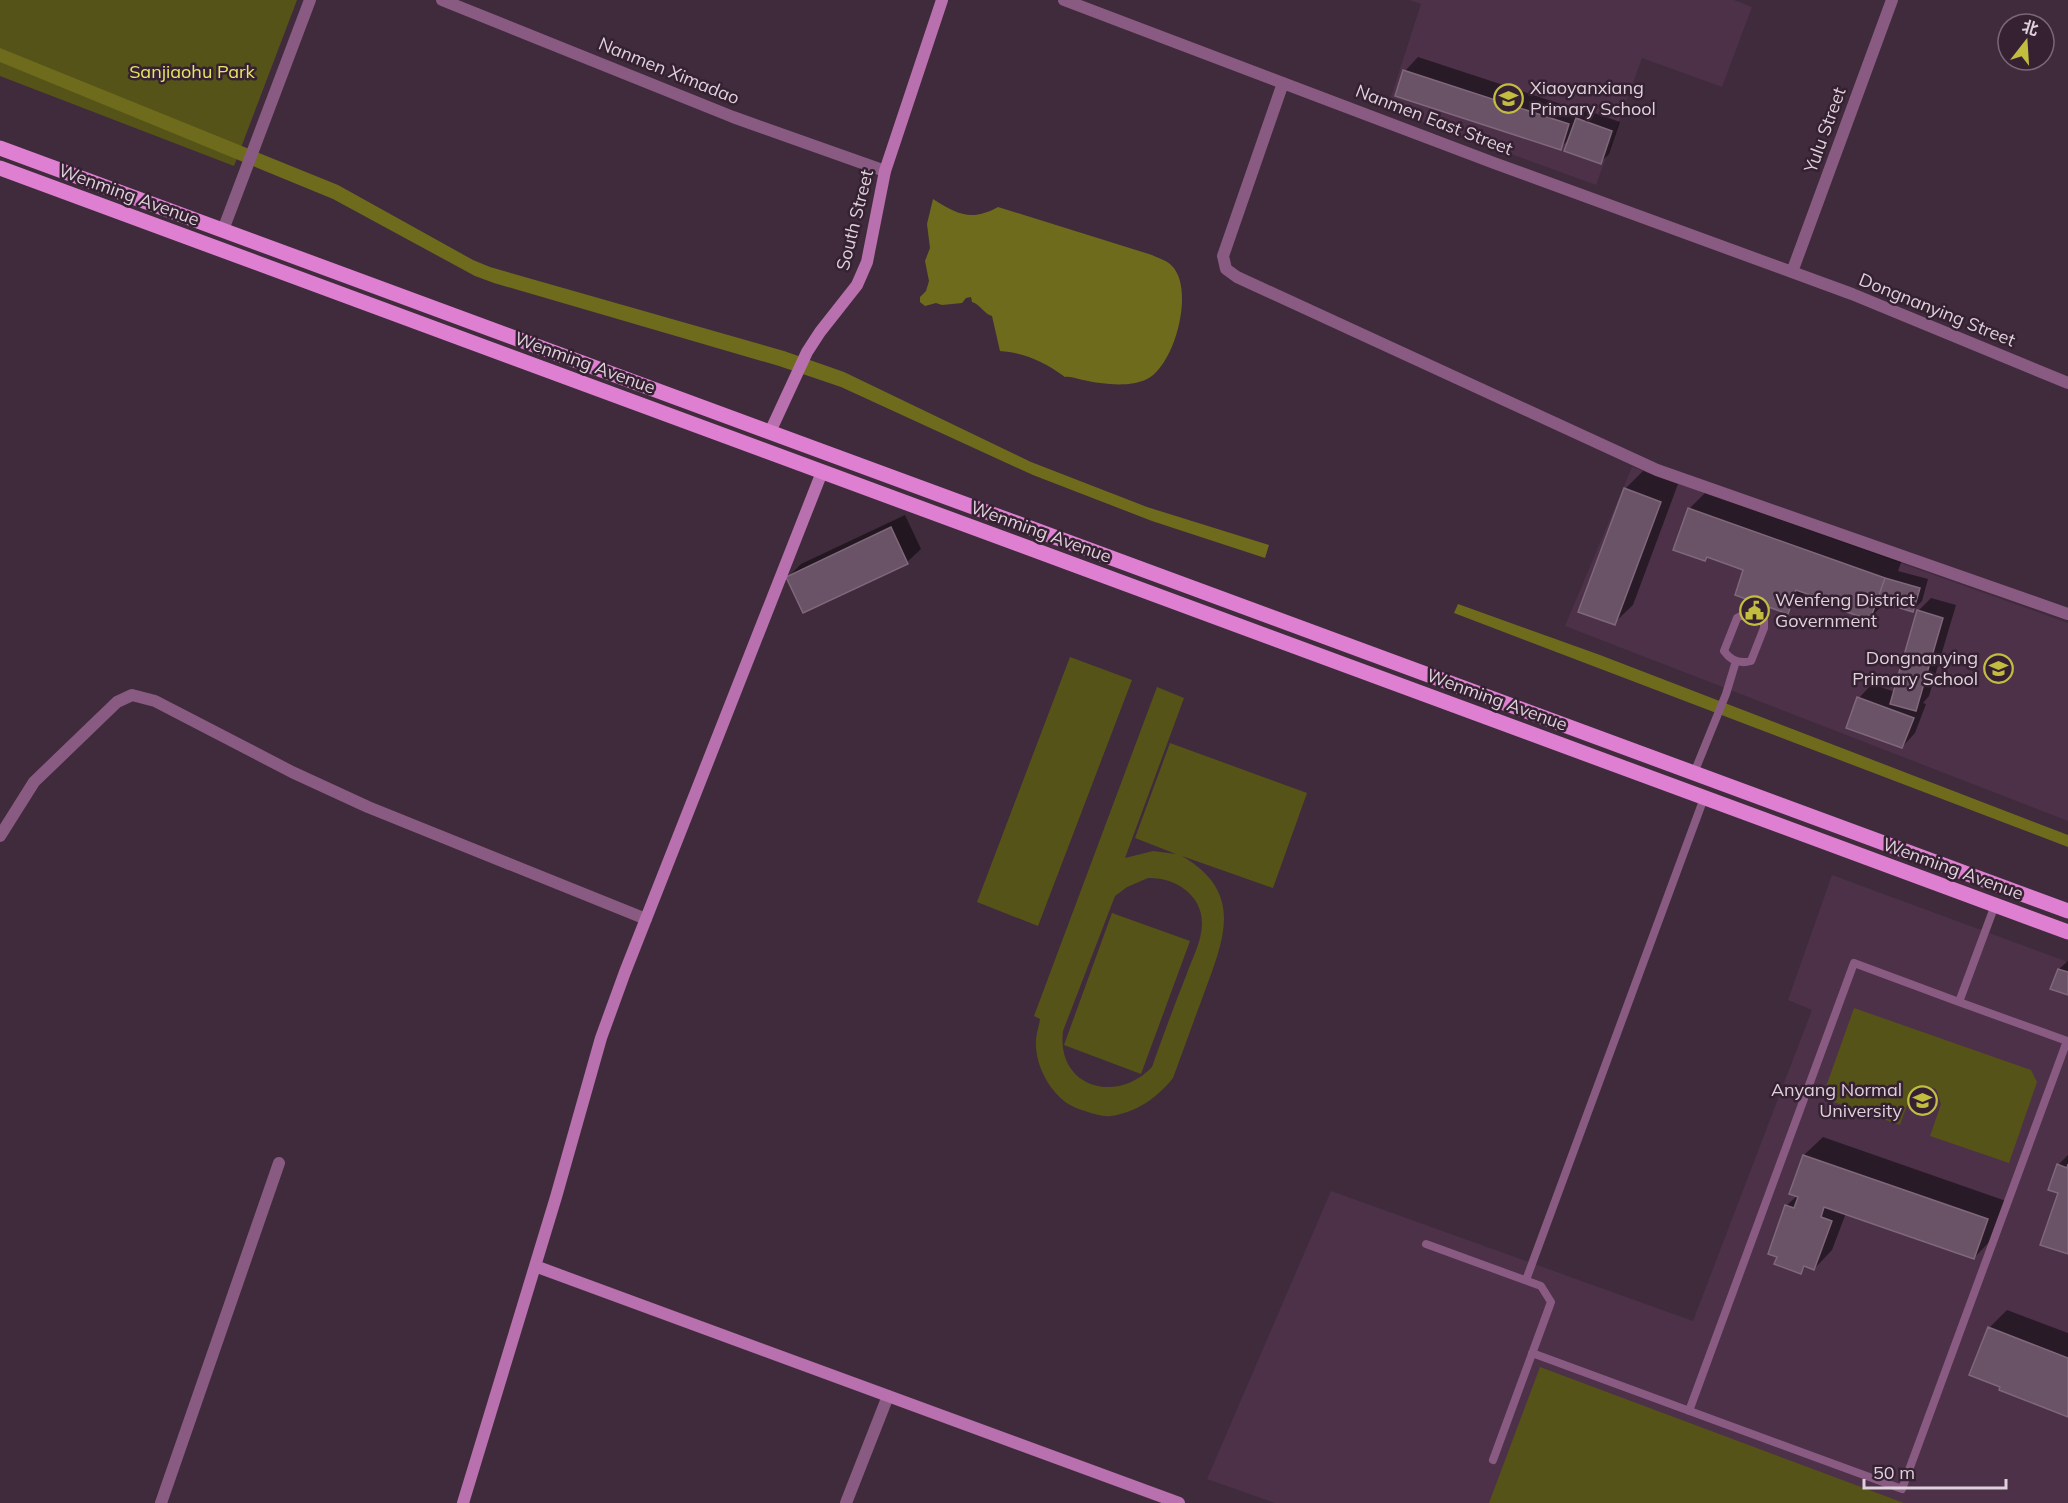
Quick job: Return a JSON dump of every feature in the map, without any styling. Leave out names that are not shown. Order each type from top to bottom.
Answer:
[{"type":"main road","name":"Wenming Avenue","points":[[0,148],[2068,911]]},
{"type":"main road","name":"Wenming Avenue","points":[[0,168],[2068,932]]},
{"type":"street","points":[[223,230],[310,0]]},
{"type":"street","name":"Nanmen Ximadao","points":[[442,0],[733,117],[885,171]]},
{"type":"street","name":"South Street","points":[[770,432],[807,352],[857,285],[867,262],[885,171],[942,0]]},
{"type":"street","name":"Nanmen East Street","points":[[1064,0],[1792,272]]},
{"type":"street","name":"Yulu Street","points":[[1792,272],[1893,0]]},
{"type":"street","points":[[1284,83],[1222,256],[1226,269],[1237,277],[1657,470],[2068,614]]},
{"type":"street","name":"Dongnanying Street","points":[[1792,272],[1852,294],[2068,383]]},
{"type":"street","points":[[463,1503],[601,1038],[822,472]]},
{"type":"street","points":[[0,836],[34,782],[117,702],[132,695],[155,701],[292,772],[368,807],[646,919]]},
{"type":"street","points":[[161,1503],[279,1163]]},
{"type":"street","points":[[535,1266],[1179,1503]]},
{"type":"street","points":[[846,1503],[888,1396]]},
{"type":"lane","points":[[1752,612],[1764,620],[1764,628],[1751,661],[1743,663],[1736,661],[1728,657],[1724,651],[1737,618],[1752,612]]},
{"type":"lane","points":[[1694,773],[1726,694],[1736,661]]},
{"type":"lane","points":[[1526,1280],[1704,798]]},
{"type":"lane","points":[[1959,1002],[1995,905]]},
{"type":"lane","points":[[1532,1353],[1689,1411],[1902,1489],[2067,1041],[1854,963],[1689,1411]]},
{"type":"lane","points":[[1426,1244],[1541,1286],[1551,1302],[1493,1460]]},
{"type":"shaded area","name":"Xiaoyanxiang Primary School","points":[[1409,0],[1734,0],[1752,7],[1722,87],[1642,58],[1596,185],[1387,109],[1421,4]]},
{"type":"shaded area","points":[[0,48],[338,185],[473,260],[490,267],[784,351],[844,372],[1031,462],[1147,507],[1269,545],[1265,558],[1152,521],[1033,475],[841,387],[779,366],[475,276],[333,199],[0,62]]},
{"type":"shaded area","points":[[933,199],[949,209],[972,215],[988,212],[998,207],[1152,255],[1170,264],[1179,277],[1182,308],[1179,326],[1166,359],[1147,379],[1132,384],[1098,383],[1065,377],[1034,359],[1000,351],[992,316],[972,302],[971,297],[966,298],[962,303],[942,305],[936,303],[925,306],[920,302],[920,297],[926,291],[929,281],[925,261],[930,248],[927,224]]},
{"type":"shaded area","name":"Wenfeng District Government","points":[[1632,467],[2068,623],[2068,821],[1565,626]]},
{"type":"shaded area","points":[[1458,604],[1600,655],[2068,835],[2068,847],[1454,613]]},
{"type":"shaded area","name":"Anyang Normal University","points":[[1832,875],[2068,962],[2068,1503],[1275,1503],[1207,1479],[1331,1191],[1693,1321],[1812,1010],[1788,1000]]},
{"type":"green space","name":"Sanjiaohu Park","points":[[0,0],[297,0],[234,166],[0,76]]},
{"type":"green space","points":[[1070,657],[1132,680],[1038,926],[977,902]]},
{"type":"green space","points":[[1157,687],[1184,698],[1125,858],[1153,851],[1176,854],[1135,838],[1170,743],[1307,793],[1273,888],[1182,856],[1202,870],[1215,885],[1222,902],[1224,918],[1222,936],[1211,975],[1173,1078],[1153,1098],[1129,1111],[1111,1116],[1096,1114],[1070,1105],[1050,1086],[1041,1069],[1036,1051],[1036,1036],[1040,1019],[1034,1016]],"holes":[[[1148,878],[1158,878],[1177,884],[1192,896],[1201,913],[1202,930],[1199,943],[1152,1067],[1138,1079],[1122,1085],[1106,1087],[1091,1084],[1079,1077],[1069,1066],[1063,1050],[1063,1031],[1115,896],[1127,887]]]},
{"type":"green space","points":[[1112,913],[1190,941],[1141,1074],[1064,1045]]},
{"type":"green space","points":[[1854,1008],[2031,1070],[2037,1082],[2009,1163],[1930,1136],[1941,1104],[1936,1089],[1924,1085],[1911,1094],[1900,1125],[1822,1098]]},
{"type":"green space","points":[[1540,1367],[1904,1503],[1489,1503]]},
{"type":"building","points":[[1403,70],[1569,124],[1561,150],[1395,96]]},
{"type":"building","points":[[1576,118],[1612,131],[1601,164],[1564,151]]},
{"type":"building","points":[[1624,488],[1661,502],[1615,625],[1578,612]]},
{"type":"building","points":[[1688,508],[1885,578],[1870,620],[1841,610],[1842,606],[1796,590],[1788,614],[1735,595],[1743,570],[1707,557],[1705,561],[1673,550]]},
{"type":"building","points":[[891,527],[908,564],[803,613],[786,577]]},
{"type":"building","points":[[1885,578],[1920,588],[1913,612],[1877,601]]},
{"type":"building","points":[[1917,610],[1943,618],[1916,711],[1890,704]]},
{"type":"building","points":[[1857,697],[1914,718],[1902,748],[1846,728]]},
{"type":"building","points":[[2058,969],[2068,972],[2068,995],[2050,989]]},
{"type":"building","points":[[1803,1155],[1988,1219],[1974,1259],[1824,1207],[1821,1217],[1832,1221],[1814,1270],[1804,1266],[1801,1274],[1774,1264],[1777,1257],[1768,1254],[1785,1205],[1794,1208],[1798,1197],[1789,1194]]},
{"type":"building","points":[[2057,1164],[2067,1168],[2068,1164],[2068,1254],[2040,1245],[2058,1193],[2048,1190]]},
{"type":"building","points":[[1988,1327],[2068,1358],[2068,1417],[1999,1390],[2000,1387],[1969,1375]]},
{"type":"place","name":"Xiaoyanxiang Primary School","points":[[1509,98]]},
{"type":"place","name":"Wenfeng District Government","points":[[1754,610]]},
{"type":"place","name":"Dongnanying Primary School","points":[[1999,668]]},
{"type":"place","name":"Anyang Normal University","points":[[1923,1100]]}]
